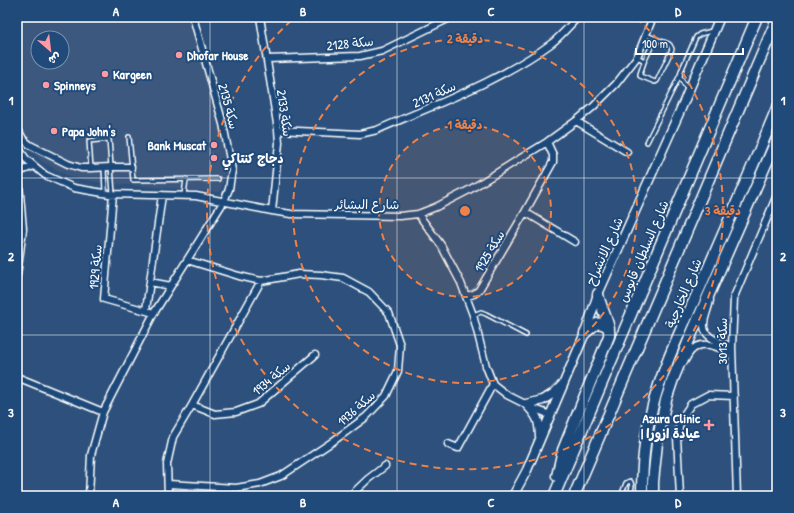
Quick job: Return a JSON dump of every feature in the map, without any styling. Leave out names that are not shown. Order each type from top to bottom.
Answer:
[{"type":"main road","name":"شارع السلطان قابوس","points":[[553,496],[757,17]]},
{"type":"main road","points":[[574,496],[777,19]]},
{"type":"main road","name":"شارع الخارجية","points":[[642,496],[646,439],[651,411],[656,395],[678,337],[757,158],[777,108]]},
{"type":"main road","name":"شارع الخارجية","points":[[653,496],[657,442],[666,400],[673,379],[777,139]]},
{"type":"main road","points":[[553,496],[563,450],[610,336],[609,328],[598,294]]},
{"type":"main road","points":[[585,333],[599,323],[604,324],[609,328]]},
{"type":"street","name":"سكة 2135","points":[[193,17],[223,124],[232,170],[229,189],[224,201]]},
{"type":"street","name":"سكة 2133","points":[[260,17],[279,143],[272,212]]},
{"type":"street","name":"سكة 2128","points":[[266,59],[360,56],[375,53],[452,17]]},
{"type":"street","name":"سكة 2131","points":[[278,130],[360,134],[377,130],[485,83],[520,64],[553,42],[578,17]]},
{"type":"street","name":"شارع الانشراح","points":[[514,496],[551,415],[585,333],[598,294],[720,17]]},
{"type":"street","name":"شارع البشائر","points":[[17,146],[26,159],[45,176],[74,188],[113,194],[196,196],[272,212],[291,214],[400,216],[418,214],[436,207],[469,190],[547,142],[593,107],[616,84],[637,57],[651,18]]},
{"type":"street","points":[[576,121],[626,152]]},
{"type":"street","points":[[17,128],[23,139],[30,145],[68,164],[81,168],[131,167]]},
{"type":"street","name":"سكة 1925","points":[[467,296],[474,294],[478,290],[553,162],[553,156],[547,142]]},
{"type":"street","points":[[17,275],[23,229],[17,174],[34,166]]},
{"type":"street","name":"سكة 1929","points":[[113,194],[104,299],[154,313]]},
{"type":"street","points":[[146,310],[162,195]]},
{"type":"street","name":"سكة 3013","points":[[737,496],[732,354],[734,297],[777,195]]},
{"type":"street","points":[[89,496],[91,455],[103,412],[154,313],[224,201]]},
{"type":"street","points":[[525,212],[575,242]]},
{"type":"street","name":"سكة 1925","points":[[418,214],[441,245],[467,296],[486,366],[493,384]]},
{"type":"street","name":"سكة 1936","points":[[168,484],[236,488],[260,484],[281,476],[332,442],[366,416],[386,396],[398,371],[400,345],[389,313],[369,292],[342,278],[299,274],[261,280],[239,276],[187,260]]},
{"type":"street","points":[[168,496],[168,464],[173,437],[261,280]]},
{"type":"street","points":[[150,282],[171,286]]},
{"type":"street","points":[[712,286],[710,305],[704,324],[704,329],[707,335],[732,347]]},
{"type":"street","points":[[673,379],[691,351],[697,346],[702,344],[708,345],[732,354]]},
{"type":"street","name":"سكة 1934","points":[[192,405],[215,414],[236,412],[258,404],[315,355]]},
{"type":"street","points":[[17,377],[103,412]]},
{"type":"street","points":[[527,404],[543,400],[554,393],[564,383]]},
{"type":"street","points":[[448,444],[458,448],[493,384],[507,394],[551,415]]},
{"type":"street","points":[[680,496],[677,437],[681,419],[691,404],[708,395],[734,396]]},
{"type":"street","points":[[527,404],[536,415],[539,422],[540,438]]},
{"type":"street","points":[[350,496],[385,466]]},
{"type":"lane","points":[[647,142],[680,75],[696,37],[700,34],[714,31]]},
{"type":"lane","points":[[646,35],[669,44],[672,49],[657,82],[640,75],[644,62],[655,39]]},
{"type":"lane","points":[[637,57],[644,62]]},
{"type":"lane","points":[[680,75],[689,90]]},
{"type":"lane","points":[[129,137],[133,180],[218,179]]},
{"type":"lane","points":[[91,168],[89,141],[109,139],[113,194]]},
{"type":"lane","points":[[104,167],[105,193]]},
{"type":"lane","points":[[184,196],[186,180]]},
{"type":"lane","points":[[473,315],[481,312],[526,335]]},
{"type":"lane","points":[[621,496],[626,484],[630,481],[632,486],[630,496]]},
{"type":"shaded area","points":[[17,17],[188,17],[219,120],[226,171],[220,192],[104,183],[70,177],[41,161],[21,138],[17,128]]},
{"type":"place","name":"Dhofar House","points":[[179,55]]},
{"type":"place","name":"Kargeen","points":[[105,74]]},
{"type":"place","name":"Spinneys","points":[[46,85]]},
{"type":"place","name":"Papa John's","points":[[54,131]]},
{"type":"place","name":"Bank Muscat","points":[[214,145]]},
{"type":"place","name":"دجاج كنتاكي","points":[[214,158]]},
{"type":"place","name":"Azura Clinic | عيادة ازورا","points":[[709,425]]}]
